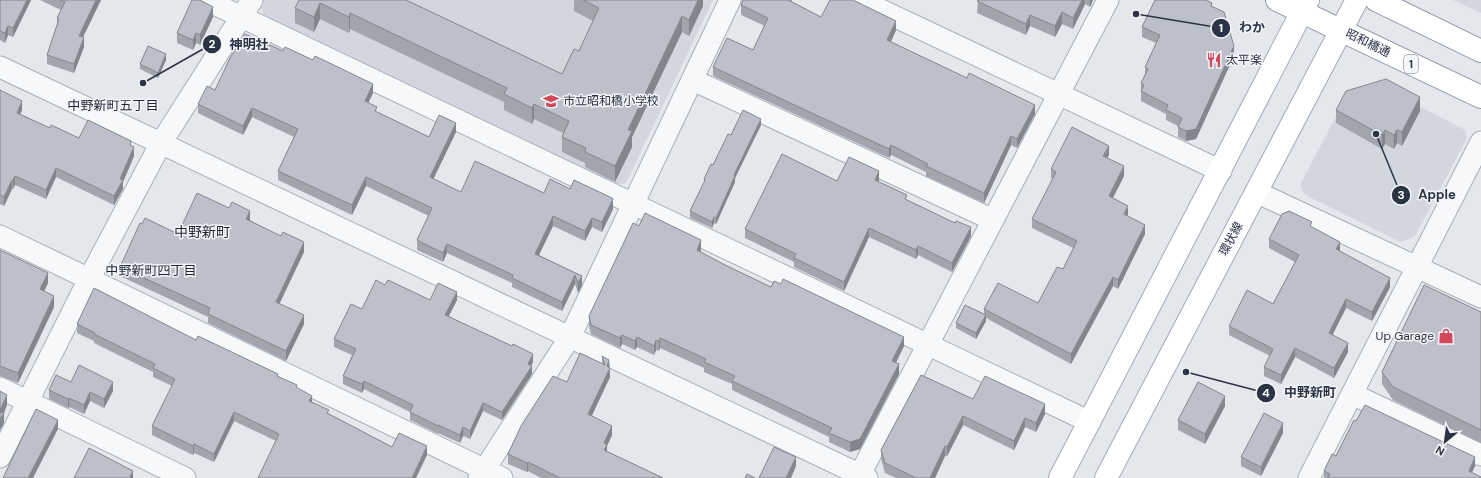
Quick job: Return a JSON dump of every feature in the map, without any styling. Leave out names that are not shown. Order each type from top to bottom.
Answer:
[{"type":"main road","name":"昭和橋通","points":[[1277,0],[1305,6],[1341,30],[1481,98]]},
{"type":"main road","name":"環状線","points":[[1106,478],[1357,0]]},
{"type":"main road","points":[[1376,0],[1481,51]]},
{"type":"main road","points":[[1060,478],[1221,171],[1305,6]]},
{"type":"street","points":[[206,0],[246,8],[634,204],[1090,422]]},
{"type":"street","points":[[0,236],[488,475],[570,337],[730,0]]},
{"type":"street","points":[[860,0],[1221,171]]},
{"type":"street","points":[[0,67],[862,477],[928,344],[1108,0]]},
{"type":"street","points":[[0,457],[89,279],[160,143],[246,8]]},
{"type":"street","points":[[693,80],[993,220]]},
{"type":"street","points":[[1308,478],[1481,142]]},
{"type":"street","points":[[1256,192],[1481,297]]},
{"type":"street","points":[[0,388],[185,478]]},
{"type":"street","points":[[1352,394],[1481,455]]},
{"type":"shaded area","name":"市立昭和橋小学校","points":[[263,0],[713,0],[626,183],[613,185],[266,20],[260,5]]},
{"type":"shaded area","points":[[1453,0],[1481,0],[1481,13]]},
{"type":"shaded area","points":[[1385,89],[1465,130],[1467,138],[1415,236],[1401,242],[1305,195],[1300,185],[1343,103]]},
{"type":"building","points":[[0,0],[27,0],[13,28],[8,26],[5,33],[0,31]]},
{"type":"building","points":[[60,0],[96,0],[79,36],[84,37],[74,64],[47,55],[59,19],[57,18],[65,2]]},
{"type":"building","points":[[192,0],[200,0],[213,7],[200,35],[196,33],[193,40],[177,33]]},
{"type":"building","points":[[299,0],[406,0],[562,74],[574,49],[579,51],[599,8],[583,0],[698,0],[689,20],[682,16],[628,130],[632,131],[615,166],[585,152],[586,148],[562,137],[569,121],[534,104],[532,108],[504,94],[507,88],[350,13],[349,17],[320,3],[314,17],[295,8]]},
{"type":"building","points":[[743,0],[788,0],[821,17],[830,0],[853,0],[896,21],[887,40],[967,78],[969,73],[1035,105],[1017,139],[1011,136],[984,193],[926,166],[928,164],[891,145],[889,149],[713,67],[727,38],[753,50],[768,18],[741,5]]},
{"type":"building","points":[[1082,0],[1073,18],[1062,12],[1055,26],[1030,15],[1026,24],[977,1]]},
{"type":"building","points":[[1155,0],[1206,0],[1212,3],[1211,6],[1224,12],[1234,46],[1196,129],[1186,131],[1178,127],[1182,118],[1166,110],[1168,105],[1141,91],[1144,85],[1141,83],[1148,69],[1145,67],[1160,35],[1142,27]]},
{"type":"building","points":[[245,34],[283,51],[285,47],[313,60],[315,56],[373,84],[365,101],[377,107],[375,111],[429,137],[439,115],[456,123],[430,177],[461,192],[475,161],[544,193],[550,179],[570,189],[574,180],[612,198],[613,199],[602,222],[592,218],[585,231],[553,216],[535,254],[582,276],[578,283],[575,275],[562,302],[512,278],[513,275],[447,244],[443,253],[417,240],[432,208],[366,177],[352,205],[278,171],[298,129],[252,108],[243,126],[198,104],[207,86],[215,90],[230,58]]},
{"type":"building","points":[[148,46],[166,54],[158,73],[140,64]]},
{"type":"building","points":[[1386,79],[1420,97],[1402,132],[1397,130],[1394,135],[1385,130],[1382,135],[1336,110],[1346,91]]},
{"type":"building","points":[[0,90],[22,101],[17,113],[50,128],[51,125],[79,138],[88,120],[131,141],[130,145],[134,147],[120,179],[123,180],[114,196],[56,168],[46,190],[15,176],[4,197],[0,195]]},
{"type":"building","points":[[743,110],[761,119],[734,175],[735,176],[716,218],[714,217],[712,222],[690,211],[711,164],[713,165],[728,134],[731,135]]},
{"type":"building","points":[[1072,127],[1109,146],[1103,156],[1124,166],[1109,196],[1128,206],[1124,214],[1145,225],[1118,280],[1113,277],[1071,354],[984,309],[998,283],[1038,303],[1057,267],[1063,269],[1077,241],[1032,219],[1056,172],[1051,169]]},
{"type":"building","points":[[782,154],[837,181],[849,157],[879,171],[875,180],[907,195],[905,199],[955,223],[956,221],[971,227],[952,263],[918,246],[916,250],[869,228],[844,282],[794,258],[796,254],[745,229]]},
{"type":"building","points":[[197,193],[229,208],[232,202],[250,211],[246,219],[281,236],[283,232],[304,242],[276,302],[304,315],[286,351],[208,314],[210,308],[120,267],[140,223],[142,224],[145,218],[178,234]]},
{"type":"building","points":[[1289,211],[1312,222],[1310,226],[1340,242],[1336,249],[1390,278],[1372,312],[1346,299],[1329,333],[1348,343],[1334,368],[1295,348],[1281,375],[1264,367],[1273,349],[1229,326],[1247,290],[1273,304],[1299,255],[1269,239],[1282,214]]},
{"type":"building","points":[[645,213],[701,240],[697,250],[725,265],[771,287],[774,281],[781,284],[783,279],[904,337],[892,361],[899,364],[860,439],[850,442],[829,433],[832,428],[732,381],[735,376],[704,362],[706,359],[660,338],[659,342],[656,340],[654,346],[637,337],[635,341],[622,335],[620,338],[591,325],[589,316],[633,223],[639,226]]},
{"type":"building","points":[[0,250],[48,273],[40,289],[54,296],[18,373],[0,366]]},
{"type":"building","points":[[376,280],[385,285],[388,280],[430,300],[438,283],[457,292],[445,315],[533,354],[528,364],[532,366],[502,412],[483,403],[470,431],[463,427],[460,435],[410,412],[413,405],[364,381],[362,384],[343,376],[356,349],[334,339],[351,304],[362,309]]},
{"type":"building","points":[[1424,285],[1481,312],[1481,430],[1393,387],[1382,372]]},
{"type":"building","points":[[94,288],[196,340],[198,336],[278,374],[277,376],[297,385],[296,387],[312,396],[309,401],[329,410],[327,413],[392,447],[399,433],[427,446],[412,478],[258,478],[279,434],[234,412],[214,454],[194,444],[193,446],[152,426],[175,379],[153,368],[155,364],[77,324]]},
{"type":"building","points":[[965,305],[986,315],[976,333],[956,323]]},
{"type":"building","points":[[580,353],[605,365],[602,356],[609,360],[607,366],[610,368],[588,414],[612,426],[604,443],[607,445],[604,450],[663,478],[560,478],[508,454],[521,426],[553,376],[567,382]]},
{"type":"building","points":[[79,365],[113,382],[104,399],[90,392],[84,405],[49,390],[56,375],[71,382]]},
{"type":"building","points":[[921,375],[973,399],[985,376],[1045,404],[1036,423],[1025,418],[1014,441],[963,416],[947,447],[945,446],[930,478],[916,478],[885,463],[881,450]]},
{"type":"building","points":[[1198,382],[1225,396],[1205,434],[1178,420]]},
{"type":"building","points":[[0,391],[7,395],[0,410]]},
{"type":"building","points":[[1365,405],[1475,457],[1469,471],[1481,478],[1328,478],[1330,474],[1324,471],[1332,454],[1336,456],[1354,420],[1356,421]]},
{"type":"building","points":[[36,409],[58,420],[28,478],[3,478]]},
{"type":"building","points":[[4,412],[0,420],[0,413]]},
{"type":"building","points":[[1264,413],[1283,423],[1261,467],[1241,457]]},
{"type":"building","points":[[774,447],[796,457],[786,478],[759,478]]},
{"type":"building","points":[[89,448],[133,471],[130,477],[133,478],[74,478]]},
{"type":"building","points":[[747,474],[755,478],[745,478]]},
{"type":"place","name":"わか","points":[[1136,14]]},
{"type":"place","name":"太平楽","points":[[1214,60]]},
{"type":"place","name":"神明社","points":[[143,83]]},
{"type":"place","name":"市立昭和橋小学校","points":[[551,101]]},
{"type":"place","name":"Apple","points":[[1376,134]]},
{"type":"place","name":"Up Garage","points":[[1446,336]]},
{"type":"place","name":"中野新町","points":[[1186,372]]},
{"type":"district","name":"中野新町五丁目","points":[[113,105]]},
{"type":"district","name":"中野新町","points":[[202,232]]},
{"type":"district","name":"中野新町四丁目","points":[[151,270]]}]
